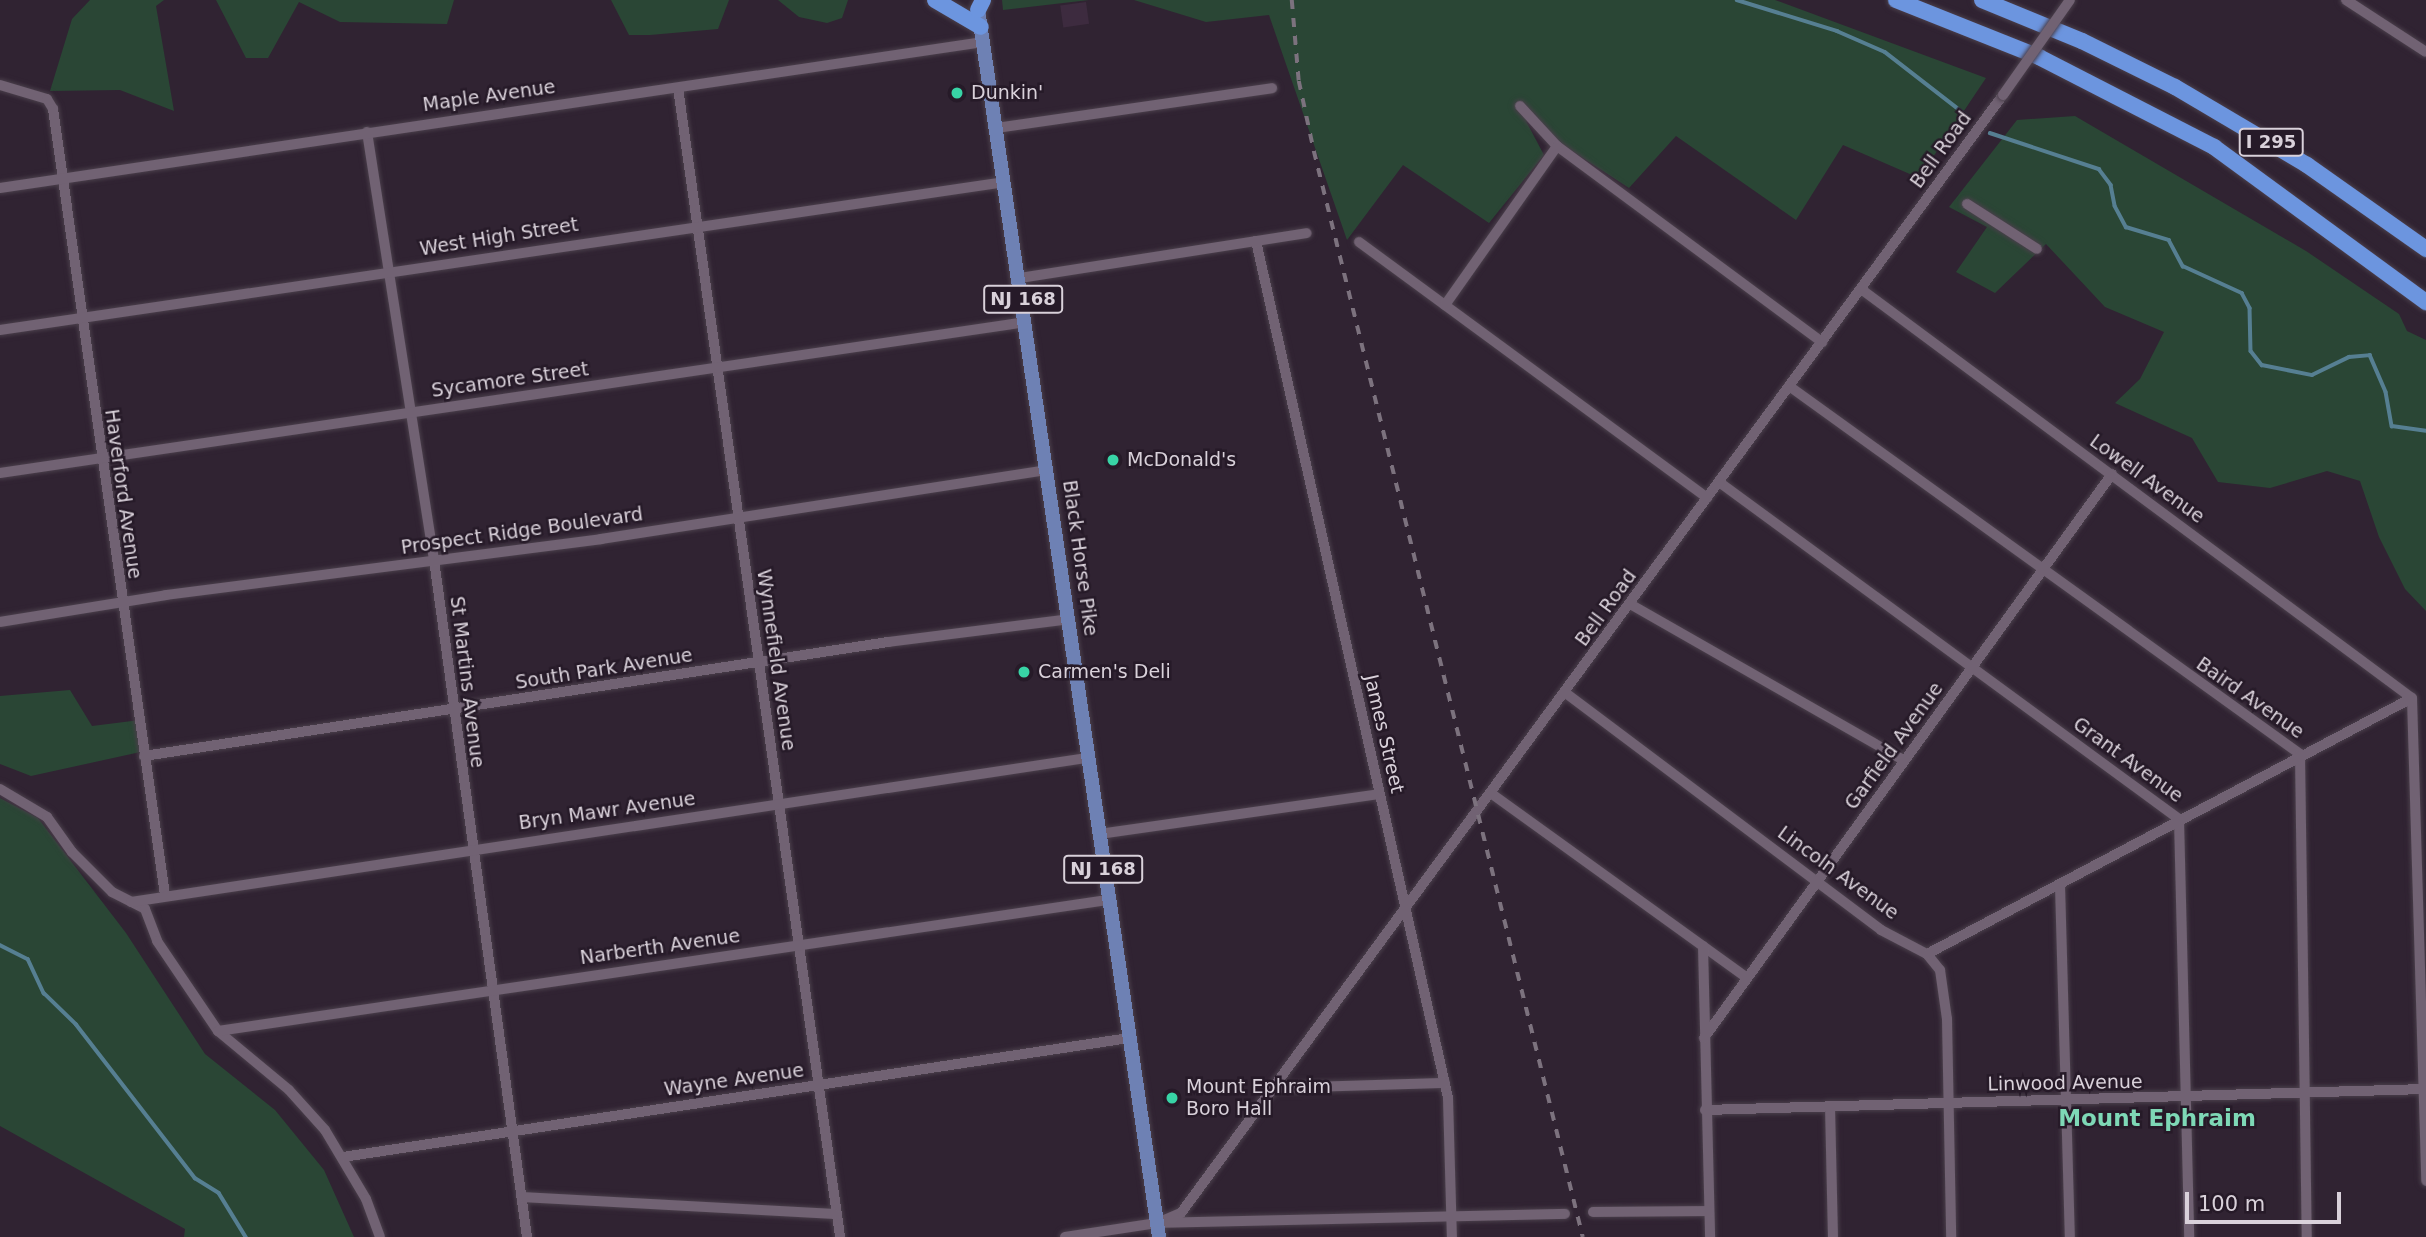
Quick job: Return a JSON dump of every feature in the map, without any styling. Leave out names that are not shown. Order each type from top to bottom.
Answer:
[{"type":"highway","points":[[935,0],[982,35]]},
{"type":"highway","name":"I 295","points":[[1896,0],[2039,57],[2202,140],[2273,186],[2426,302]]},
{"type":"highway","name":"I 295","points":[[1982,0],[2081,41],[2175,87],[2318,172],[2426,249]]},
{"type":"main road","name":"Black Horse Pike","points":[[979,3],[1070,619],[1098,835],[1158,1230]]},
{"type":"street","name":"Bell Road","points":[[1158,1230],[1181,1213],[1567,694],[2070,0]]},
{"type":"street","points":[[2346,0],[2426,52]]},
{"type":"street","name":"Maple Avenue","points":[[0,188],[678,88],[982,35]]},
{"type":"street","name":"Haverford Avenue","points":[[0,85],[47,99],[53,109],[80,318],[165,895]]},
{"type":"street","name":"Wynnefield Avenue","points":[[678,88],[694,227],[840,1237]]},
{"type":"street","points":[[996,128],[1272,88]]},
{"type":"street","points":[[1520,106],[1557,146],[1822,342]]},
{"type":"street","name":"St Martins Avenue","points":[[367,132],[408,413],[434,560],[452,709],[495,989],[527,1237]]},
{"type":"street","points":[[1445,305],[1557,146]]},
{"type":"street","name":"West High Street","points":[[0,330],[1005,182]]},
{"type":"street","points":[[1967,204],[2037,249]]},
{"type":"street","points":[[1020,278],[1306,233]]},
{"type":"street","name":"James Street","points":[[1256,241],[1404,912],[1445,1083],[1452,1237]]},
{"type":"street","points":[[1359,242],[1707,498]]},
{"type":"street","name":"Lowell Avenue","points":[[1861,289],[2412,698]]},
{"type":"street","name":"Sycamore Street","points":[[0,473],[1026,322]]},
{"type":"street","name":"Baird Avenue","points":[[1789,386],[2042,572],[2300,754],[2307,1237]]},
{"type":"street","name":"Prospect Ridge Boulevard","points":[[0,621],[738,518],[1048,470]]},
{"type":"street","name":"Garfield Avenue","points":[[1704,1038],[2112,474]]},
{"type":"street","name":"Grant Avenue","points":[[1719,482],[2179,818],[2188,1099],[2189,1237]]},
{"type":"street","points":[[1630,604],[1905,760]]},
{"type":"street","name":"South Park Avenue","points":[[144,756],[759,662],[1070,619]]},
{"type":"street","name":"Lincoln Avenue","points":[[1567,694],[1881,930],[1927,954]]},
{"type":"street","points":[[1951,1237],[1945,983],[1927,954],[2300,754],[2412,698],[2426,1181]]},
{"type":"street","name":"Bryn Mawr Avenue","points":[[131,902],[1087,758]]},
{"type":"street","points":[[0,789],[47,817],[72,852],[112,892],[145,909],[157,941],[218,1031],[289,1090],[343,1157],[380,1237]]},
{"type":"street","points":[[1098,835],[1379,794]]},
{"type":"street","points":[[1492,794],[1747,978]]},
{"type":"street","points":[[2060,885],[2070,1237]]},
{"type":"street","name":"Narberth Avenue","points":[[218,1031],[1108,900]]},
{"type":"street","points":[[1703,946],[1710,1237]]},
{"type":"street","name":"Wayne Avenue","points":[[343,1157],[1129,1038]]},
{"type":"street","points":[[1273,1088],[1445,1083]]},
{"type":"street","name":"Linwood Avenue","points":[[1705,1110],[1948,1101],[2188,1099],[2425,1089]]},
{"type":"street","points":[[1830,1106],[1833,1237]]},
{"type":"street","points":[[522,1197],[835,1214]]},
{"type":"street","points":[[1593,1212],[1709,1211]]},
{"type":"street","points":[[1065,1237],[1158,1230],[1565,1214]]},
{"type":"shaded area","points":[[1086,2],[1089,24],[1063,27],[1060,6]]},
{"type":"green space","points":[[90,0],[164,0],[156,6],[174,111],[120,90],[50,91],[72,19]]},
{"type":"green space","points":[[216,0],[454,0],[447,24],[340,22],[299,2],[268,58],[246,58]]},
{"type":"green space","points":[[611,0],[729,0],[718,29],[629,35]]},
{"type":"green space","points":[[778,0],[848,0],[842,18],[827,23],[799,17]]},
{"type":"green space","points":[[1002,0],[1089,0],[1003,10]]},
{"type":"green space","points":[[1134,0],[1775,0],[1986,78],[1919,178],[1843,145],[1796,220],[1676,136],[1629,188],[1526,121],[1544,155],[1489,223],[1403,165],[1347,240],[1269,15],[1206,22]]},
{"type":"green space","points":[[2075,116],[2306,251],[2399,314],[2407,331],[2426,340],[2426,611],[2405,589],[2379,537],[2360,481],[2327,471],[2270,488],[2218,482],[2192,438],[2115,403],[2140,379],[2164,332],[2105,307],[2046,244],[1995,293],[1956,272],[1987,227],[1949,207],[2017,120]]},
{"type":"green space","points":[[70,690],[92,726],[140,720],[145,751],[31,776],[0,764],[0,696]]},
{"type":"green space","points":[[0,798],[38,818],[126,933],[205,1054],[275,1110],[324,1170],[354,1237],[184,1237],[185,1229],[0,1126]]},
{"type":"waterway","points":[[1737,0],[1837,31],[1885,52],[1970,118]]},
{"type":"waterway","points":[[1990,133],[2099,169],[2111,185],[2115,206],[2126,227],[2169,240],[2183,266],[2242,293],[2250,308],[2251,351],[2262,365],[2312,375],[2349,357],[2370,355],[2386,392],[2392,426],[2426,431]]},
{"type":"waterway","points":[[0,945],[28,959],[44,993],[76,1024],[195,1178],[219,1193],[246,1237]]},
{"type":"railway","points":[[1292,0],[1299,81],[1314,151],[1583,1237]]},
{"type":"place","name":"Dunkin'","points":[[957,93]]},
{"type":"place","name":"McDonald's","points":[[1113,460]]},
{"type":"place","name":"Carmen's Deli","points":[[1024,672]]},
{"type":"place","name":"Mount Ephraim Boro Hall","points":[[1172,1098]]},
{"type":"district","name":"Mount Ephraim","points":[[2157,1118]]}]
